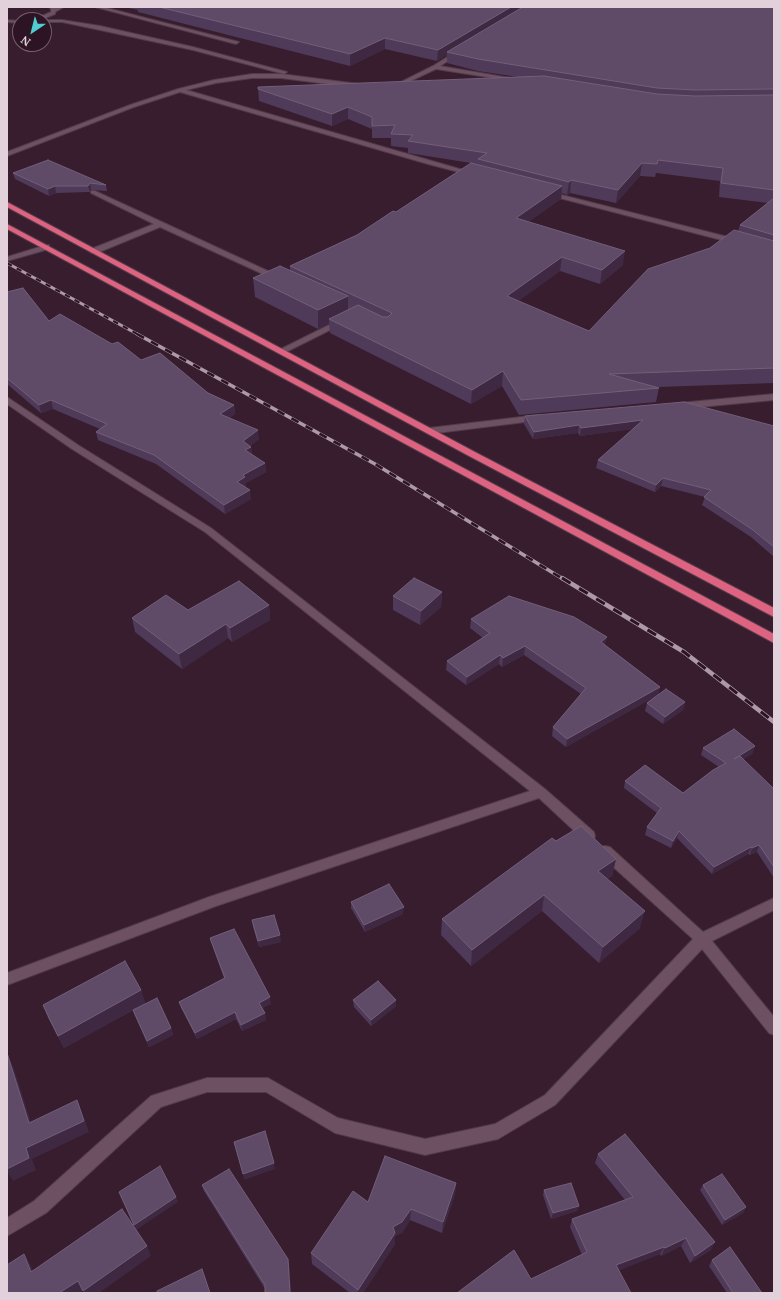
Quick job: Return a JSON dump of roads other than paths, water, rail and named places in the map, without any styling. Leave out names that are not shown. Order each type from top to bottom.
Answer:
[{"type":"highway","points":[[7,204],[774,614]]},
{"type":"highway","points":[[7,226],[774,639]]},
{"type":"street","points":[[62,7],[52,10],[56,18],[62,21]]},
{"type":"street","points":[[97,7],[236,42]]},
{"type":"street","points":[[52,20],[62,21],[193,49],[318,80]]},
{"type":"street","points":[[382,86],[402,83],[435,67],[469,46]]},
{"type":"street","points":[[435,67],[528,82]]},
{"type":"street","points":[[7,154],[132,106],[180,90],[216,81],[252,76],[281,76],[364,86]]},
{"type":"street","points":[[180,90],[430,163],[483,176]]},
{"type":"street","points":[[536,190],[744,244]]},
{"type":"street","points":[[93,192],[288,282]]},
{"type":"street","points":[[94,250],[160,224]]},
{"type":"street","points":[[7,259],[46,247]]},
{"type":"street","points":[[281,351],[351,318]]},
{"type":"street","points":[[672,406],[774,397]]},
{"type":"street","points":[[7,400],[75,447],[208,530],[541,792],[702,939],[774,1028]]},
{"type":"street","points":[[430,431],[544,417]]},
{"type":"street","points":[[7,979],[214,901],[541,792]]},
{"type":"street","points":[[7,1228],[40,1207],[156,1102],[207,1085],[268,1085],[335,1125],[425,1147],[498,1131],[550,1100],[702,939],[774,904]]},
{"type":"railway","points":[[7,263],[139,335]]},
{"type":"railway","points":[[137,334],[375,464],[563,579]]},
{"type":"railway","points":[[562,578],[684,652],[774,722]]}]
